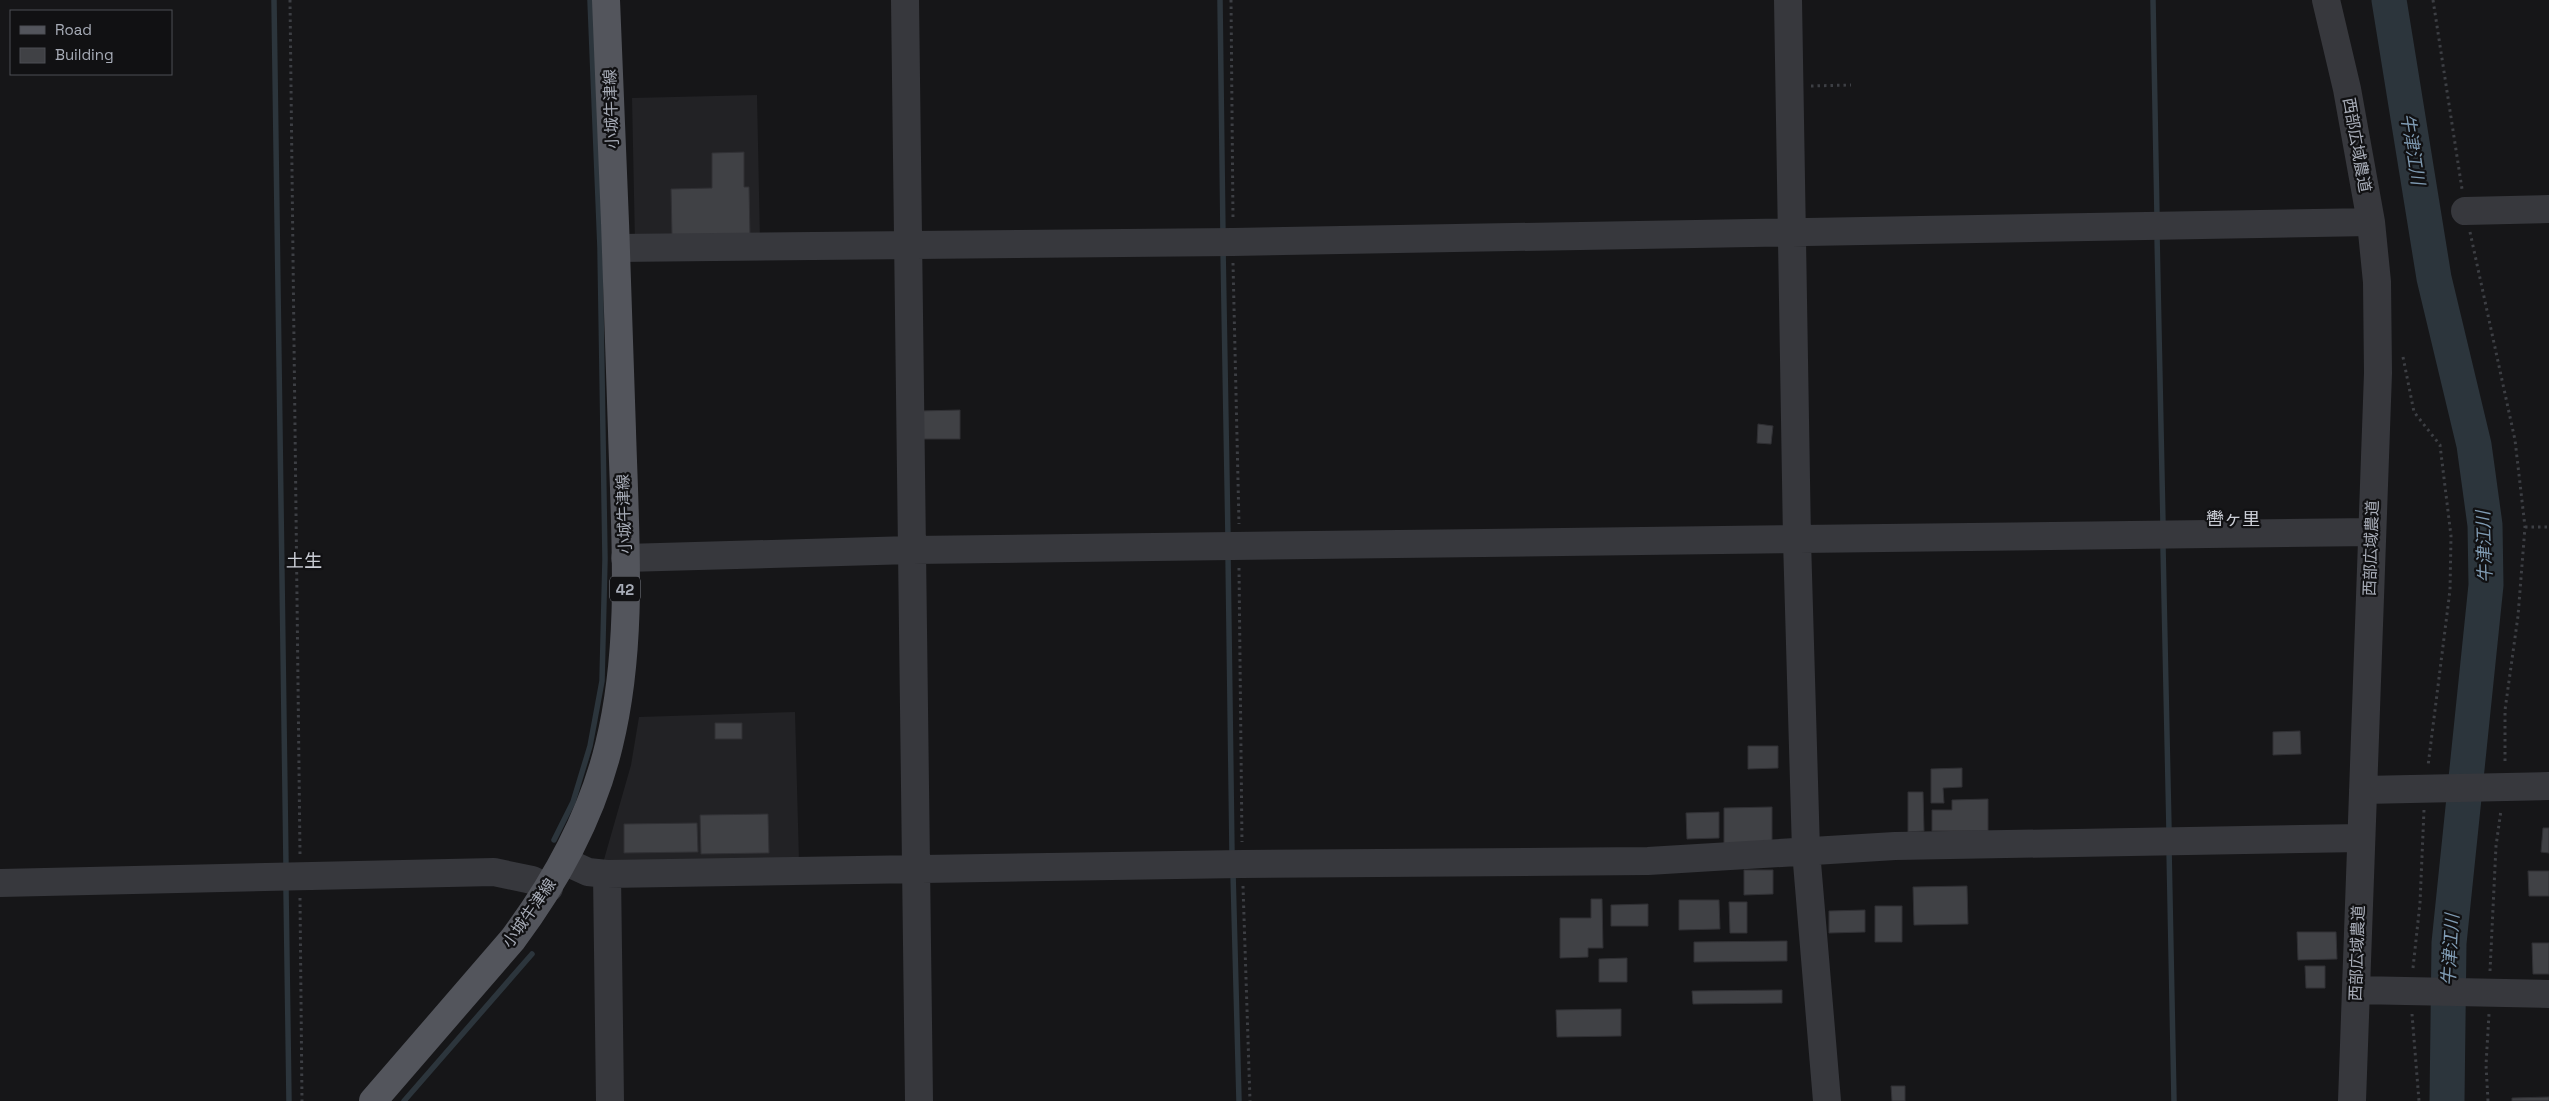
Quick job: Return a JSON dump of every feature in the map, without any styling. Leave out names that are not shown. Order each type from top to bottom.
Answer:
[{"type":"main road","name":"小城牛津線","points":[[373,1101],[513,939],[548,888],[564,861],[586,814],[609,746],[619,694],[624,638],[625,558],[616,248],[606,0]]},
{"type":"street","points":[[904,0],[919,1101]]},
{"type":"street","points":[[1788,0],[1797,540],[1806,851],[1827,1101]]},
{"type":"street","name":"西部広域農道","points":[[2326,0],[2347,89],[2371,222],[2377,282],[2372,532],[2352,1101]]},
{"type":"street","points":[[2465,210],[2549,209]]},
{"type":"street","points":[[616,248],[1793,234],[2371,222]]},
{"type":"street","points":[[625,558],[912,550],[1239,545],[2372,532]]},
{"type":"street","points":[[2363,790],[2549,786]]},
{"type":"street","points":[[564,861],[588,872],[607,874],[1242,864],[1648,861],[1904,845],[2361,838]]},
{"type":"street","points":[[0,883],[494,872],[532,880],[548,888]]},
{"type":"street","points":[[607,874],[610,1101]]},
{"type":"street","points":[[2356,990],[2549,994]]},
{"type":"path","points":[[290,0],[302,1101]]},
{"type":"path","points":[[1231,0],[1242,864],[1250,1101]]},
{"type":"path","points":[[2432,0],[2465,210],[2515,440],[2526,527],[2518,616],[2505,710],[2505,787],[2496,846],[2490,949],[2490,993],[2486,1065],[2488,1101]]},
{"type":"path","points":[[1790,86],[1851,85]]},
{"type":"path","points":[[2377,333],[2401,348],[2414,412],[2440,445],[2451,536],[2450,590],[2425,788],[2420,903],[2411,991],[2419,1101]]},
{"type":"path","points":[[2526,527],[2549,527]]},
{"type":"shaded area","points":[[757,95],[760,241],[635,244],[632,98]]},
{"type":"shaded area","points":[[795,712],[799,861],[603,863],[631,765],[639,717]]},
{"type":"building","points":[[744,152],[744,187],[749,187],[750,235],[672,236],[671,189],[712,188],[712,153]]},
{"type":"building","points":[[960,410],[960,439],[921,439],[920,411]]},
{"type":"building","points":[[1758,424],[1773,426],[1771,444],[1757,443]]},
{"type":"building","points":[[715,723],[742,723],[742,739],[715,739]]},
{"type":"building","points":[[2300,731],[2301,754],[2273,755],[2273,732]]},
{"type":"building","points":[[1748,746],[1778,746],[1778,768],[1748,769]]},
{"type":"building","points":[[1962,768],[1962,787],[1943,788],[1944,803],[1931,803],[1931,769]]},
{"type":"building","points":[[1908,792],[1923,792],[1924,831],[1908,832]]},
{"type":"building","points":[[1988,799],[1988,831],[1932,831],[1932,810],[1952,810],[1952,800]]},
{"type":"building","points":[[1772,807],[1772,845],[1724,845],[1724,808]]},
{"type":"building","points":[[1719,812],[1719,838],[1687,839],[1686,813]]},
{"type":"building","points":[[768,814],[769,853],[701,854],[700,815]]},
{"type":"building","points":[[697,823],[698,852],[624,853],[624,824]]},
{"type":"building","points":[[2543,828],[2549,828],[2549,853],[2541,852]]},
{"type":"building","points":[[1744,870],[1773,870],[1773,894],[1744,895]]},
{"type":"building","points":[[2528,871],[2549,871],[2549,896],[2529,896]]},
{"type":"building","points":[[1967,886],[1968,924],[1914,925],[1913,887]]},
{"type":"building","points":[[1591,899],[1602,899],[1603,948],[1588,948],[1588,957],[1560,958],[1560,918],[1591,918]]},
{"type":"building","points":[[1679,900],[1719,900],[1720,929],[1679,930]]},
{"type":"building","points":[[1729,902],[1747,902],[1747,933],[1730,933]]},
{"type":"building","points":[[1648,904],[1648,926],[1611,926],[1611,905]]},
{"type":"building","points":[[1875,906],[1902,906],[1902,942],[1875,942]]},
{"type":"building","points":[[1865,910],[1865,932],[1829,933],[1829,911]]},
{"type":"building","points":[[2297,932],[2336,932],[2337,959],[2298,960]]},
{"type":"building","points":[[1787,941],[1787,961],[1694,962],[1694,942]]},
{"type":"building","points":[[2532,943],[2549,943],[2549,974],[2533,974]]},
{"type":"building","points":[[1627,958],[1627,982],[1599,982],[1599,959]]},
{"type":"building","points":[[2305,966],[2325,966],[2325,988],[2306,988]]},
{"type":"building","points":[[1782,990],[1782,1003],[1693,1004],[1692,991]]},
{"type":"building","points":[[1621,1009],[1621,1036],[1557,1037],[1556,1010]]},
{"type":"building","points":[[1891,1086],[1905,1086],[1905,1101],[1892,1101]]},
{"type":"building","points":[[2549,1097],[2549,1101],[2512,1101],[2512,1098]]},
{"type":"waterway","points":[[274,0],[286,865]]},
{"type":"waterway","points":[[554,840],[573,802],[590,746],[602,681],[605,559],[600,248],[590,0]]},
{"type":"waterway","points":[[1220,0],[1223,235]]},
{"type":"waterway","points":[[2153,0],[2157,217]]},
{"type":"waterway","name":"牛津江川","points":[[2389,0],[2434,278],[2474,445],[2485,525],[2486,585],[2449,943],[2447,1101]]},
{"type":"waterway","points":[[2157,235],[2163,524]]},
{"type":"waterway","points":[[1223,248],[1228,538]]},
{"type":"waterway","points":[[2163,547],[2169,830]]},
{"type":"waterway","points":[[1228,554],[1232,853]]},
{"type":"waterway","points":[[2169,848],[2174,1101]]},
{"type":"waterway","points":[[1233,873],[1239,1101]]},
{"type":"waterway","points":[[286,889],[289,1101]]},
{"type":"waterway","points":[[404,1101],[532,954]]},
{"type":"district","name":"轡ヶ里","points":[[2233,518]]},
{"type":"district","name":"土生","points":[[304,560]]}]
